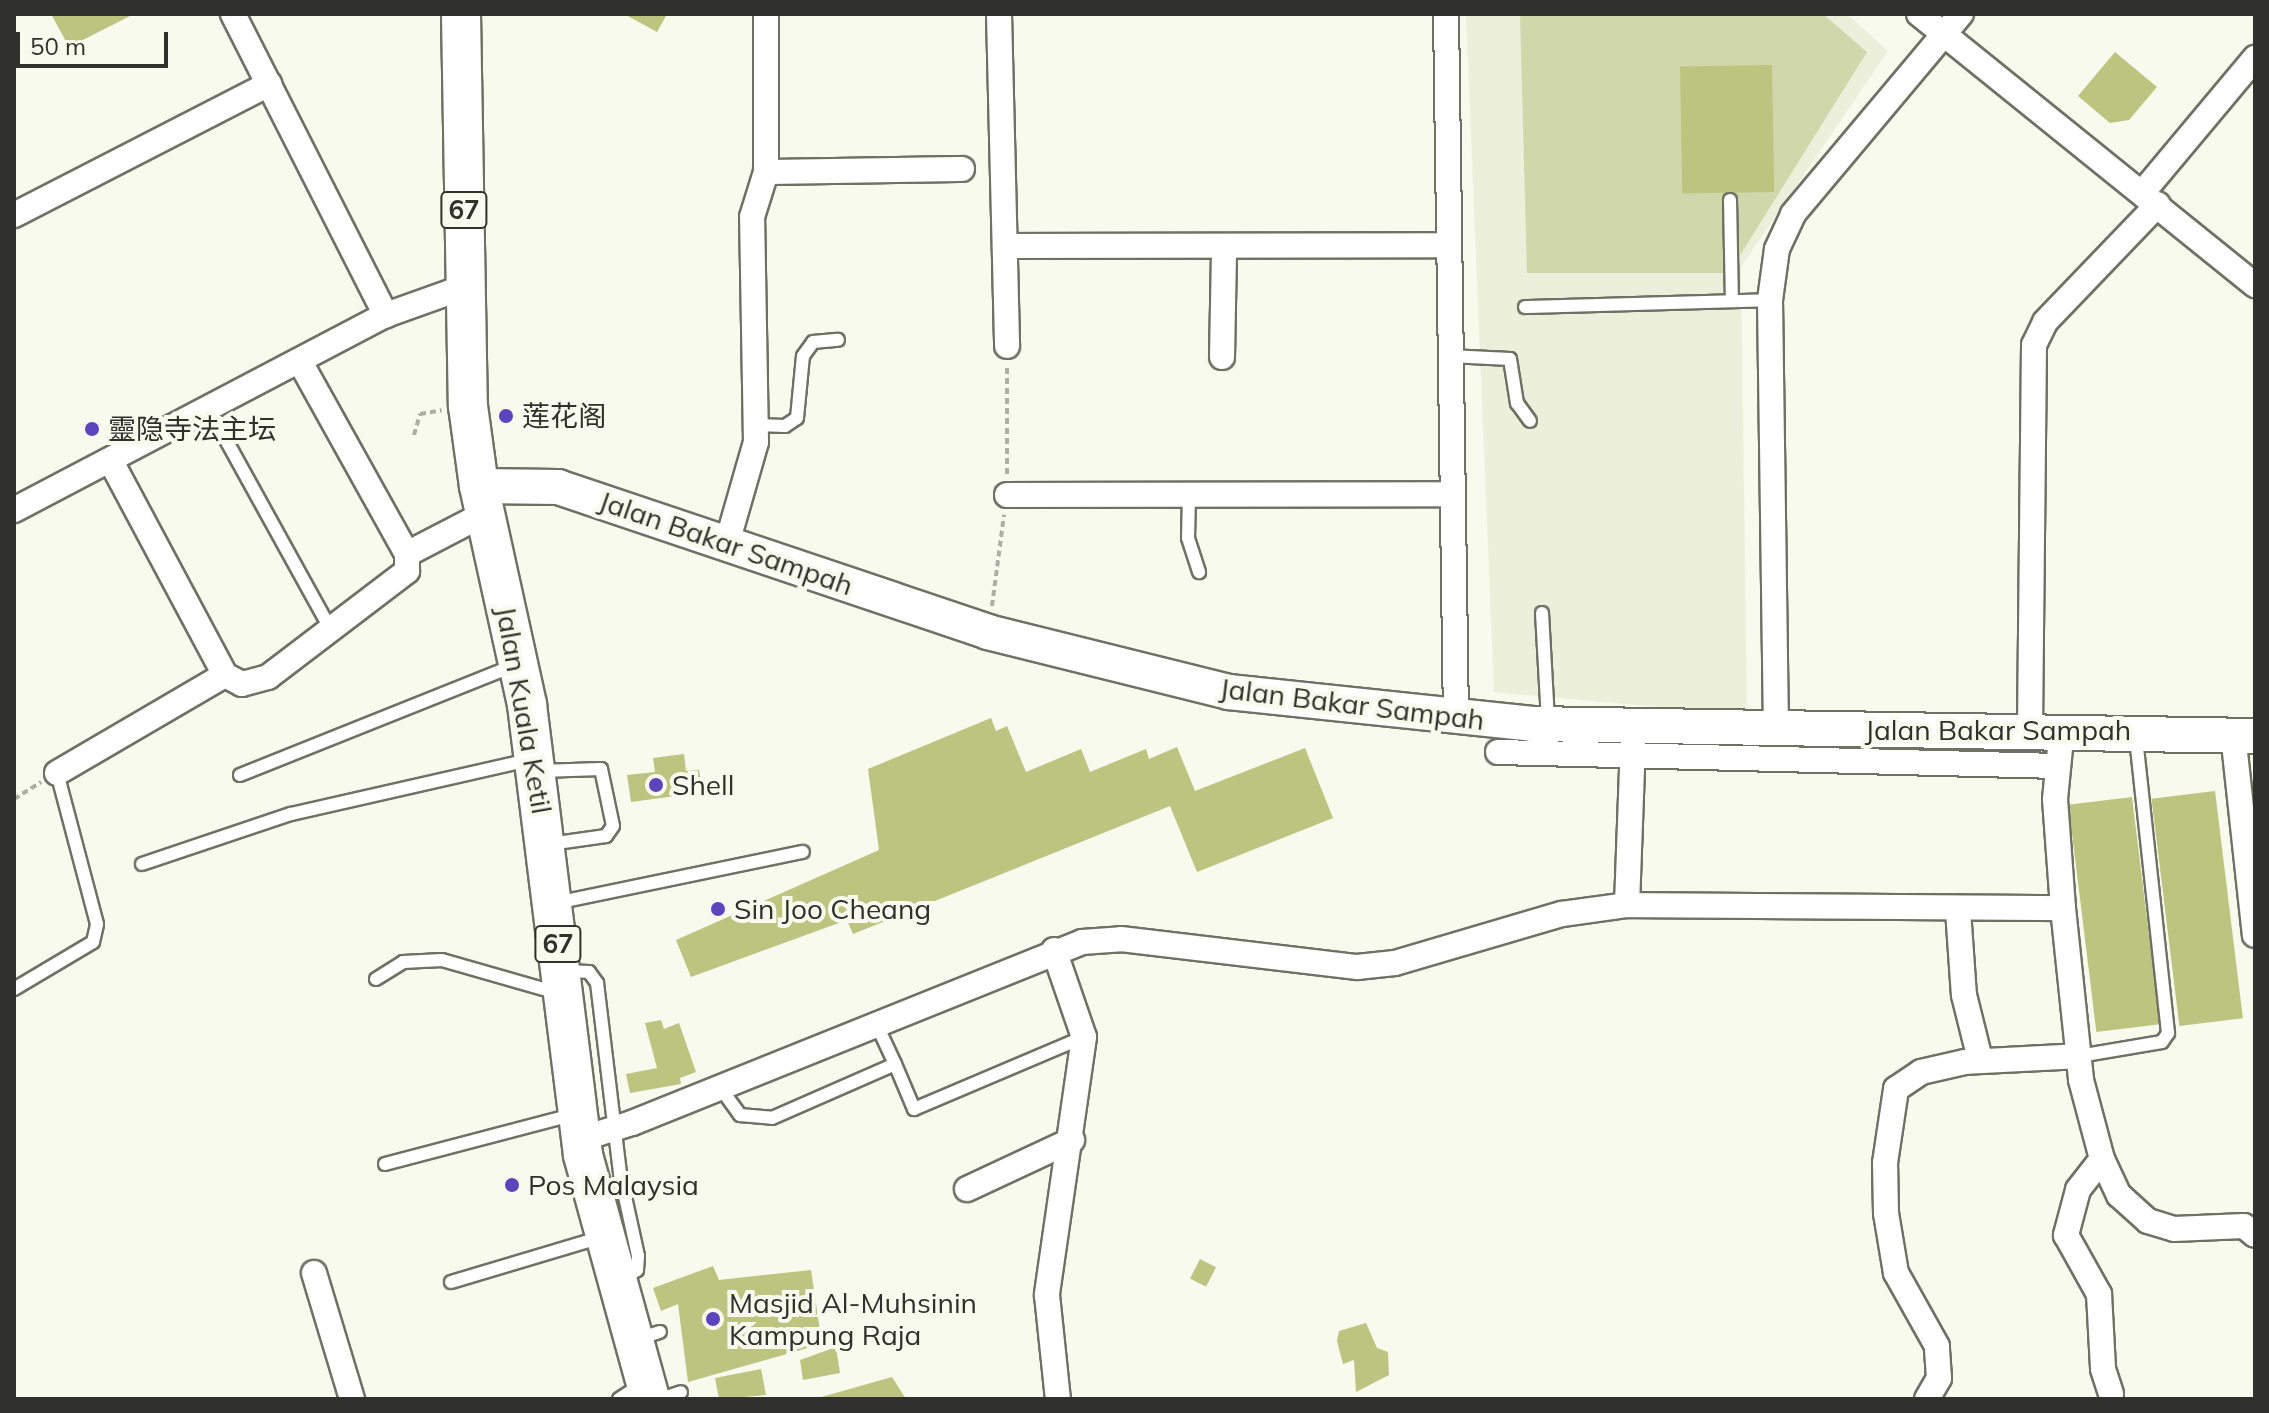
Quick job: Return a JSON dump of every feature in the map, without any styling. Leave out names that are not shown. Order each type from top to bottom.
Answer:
[{"type":"main road","name":"Jalan Kuala Ketil","points":[[461,14],[468,406],[481,500],[518,664],[536,765],[563,983],[591,1128],[604,1177],[602,1237],[614,1283],[645,1337],[651,1394]]},
{"type":"main road","name":"Jalan Bakar Sampah","points":[[481,500],[558,487],[988,632],[1229,692],[1456,719],[1548,725],[1633,742],[1776,730],[2046,728],[2244,735]]},
{"type":"street","points":[[233,14],[386,315]]},
{"type":"street","points":[[727,543],[756,425],[752,217],[766,172],[766,14]]},
{"type":"street","points":[[999,14],[1007,346]]},
{"type":"street","points":[[1446,14],[1456,719]]},
{"type":"street","points":[[1919,14],[2151,198],[2255,285]]},
{"type":"street","points":[[1776,730],[1770,300],[1777,249],[1793,214],[1961,14]]},
{"type":"street","points":[[2255,58],[2151,198],[2045,322],[2034,345],[2046,728],[2057,766],[2063,908],[2079,1056],[2102,1159],[2119,1195],[2148,1221],[2174,1229],[2244,1226],[2255,1235]]},
{"type":"street","points":[[14,215],[269,84]]},
{"type":"street","points":[[766,172],[962,169]]},
{"type":"street","points":[[1006,246],[1224,248],[1449,245]]},
{"type":"street","points":[[1222,357],[1224,248]]},
{"type":"street","points":[[14,510],[386,315],[464,287]]},
{"type":"street","points":[[57,773],[225,675],[255,683],[398,583],[407,571],[407,554],[300,362]]},
{"type":"street","points":[[110,460],[225,675]]},
{"type":"street","points":[[1007,495],[1451,494]]},
{"type":"street","points":[[407,554],[481,500]]},
{"type":"street","points":[[2244,735],[2255,935]]},
{"type":"street","points":[[1498,752],[1633,742],[2057,766]]},
{"type":"street","points":[[1627,905],[1633,742]]},
{"type":"street","points":[[591,1128],[719,1086],[875,1020],[1054,950],[1121,939],[1357,967],[1395,963],[1562,914],[1627,905],[1958,910],[2063,908]]},
{"type":"street","points":[[1958,910],[1964,995],[1980,1059]]},
{"type":"street","points":[[1054,950],[1084,1037],[1072,1140],[1047,1295],[1058,1399]]},
{"type":"street","points":[[1927,1399],[1939,1378],[1937,1346],[1896,1273],[1889,1240],[1885,1163],[1892,1100],[1903,1081],[1921,1072],[1980,1059],[2027,1063],[2079,1056]]},
{"type":"street","points":[[967,1189],[1072,1140]]},
{"type":"street","points":[[2102,1159],[2072,1202],[2066,1235],[2099,1294],[2103,1369],[2111,1394]]},
{"type":"street","points":[[314,1273],[352,1399]]},
{"type":"lane","points":[[1730,200],[1732,301]]},
{"type":"lane","points":[[1525,307],[1770,300]]},
{"type":"lane","points":[[756,425],[785,426],[797,418],[803,356],[813,342],[838,340]]},
{"type":"lane","points":[[1449,356],[1510,359],[1517,403],[1530,421]]},
{"type":"lane","points":[[209,409],[332,631]]},
{"type":"lane","points":[[1189,495],[1188,538],[1199,572]]},
{"type":"lane","points":[[1542,613],[1548,725]]},
{"type":"lane","points":[[240,775],[518,664]]},
{"type":"lane","points":[[2079,1056],[2162,1042],[2168,1033],[2135,731]]},
{"type":"lane","points":[[142,864],[291,814],[536,765],[601,769],[611,813],[606,836],[548,845]]},
{"type":"lane","points":[[14,989],[93,942],[97,924],[57,773]]},
{"type":"lane","points":[[554,904],[803,852]]},
{"type":"lane","points":[[376,979],[403,962],[442,960],[563,983]]},
{"type":"lane","points":[[875,1020],[914,1109],[1084,1037]]},
{"type":"lane","points":[[719,1086],[740,1115],[756,1120],[895,1064]]},
{"type":"lane","points":[[385,1164],[591,1128]]},
{"type":"lane","points":[[604,1177],[638,1256],[637,1270],[614,1283]]},
{"type":"lane","points":[[451,1282],[602,1237]]},
{"type":"path","points":[[988,632],[1007,495],[1007,346]]},
{"type":"path","points":[[414,435],[420,414],[468,406]]},
{"type":"path","points":[[14,799],[57,773]]},
{"type":"path","points":[[2255,1372],[2255,1392]]},
{"type":"shaded area","points":[[1466,14],[1847,14],[1888,51],[1741,267],[1747,715],[1494,692]]},
{"type":"green space","points":[[1520,14],[1823,14],[1867,52],[1729,273],[1527,273]]},
{"type":"building","points":[[51,14],[134,14],[69,47]]},
{"type":"building","points":[[624,14],[667,14],[657,32]]},
{"type":"building","points":[[2115,52],[2157,87],[2129,120],[2110,123],[2078,96]]},
{"type":"building","points":[[1772,65],[1774,192],[1682,194],[1680,67]]},
{"type":"building","points":[[991,718],[996,731],[1007,726],[1026,772],[1081,749],[1090,772],[1146,749],[1149,759],[1177,747],[1195,791],[1305,748],[1333,818],[1197,872],[1170,806],[853,934],[847,920],[691,977],[676,940],[879,850],[868,769]]},
{"type":"building","points":[[684,754],[686,771],[699,770],[701,783],[689,785],[690,794],[631,802],[627,775],[655,772],[653,758]]},
{"type":"building","points":[[2215,791],[2243,1018],[2179,1026],[2151,799]]},
{"type":"building","points":[[2132,797],[2160,1024],[2096,1032],[2068,805]]},
{"type":"building","points":[[661,1020],[664,1029],[679,1023],[696,1072],[680,1078],[681,1084],[630,1093],[626,1074],[657,1068],[645,1023]]},
{"type":"building","points":[[1200,1259],[1216,1267],[1206,1287],[1190,1279]]},
{"type":"building","points":[[713,1266],[719,1280],[811,1270],[822,1344],[688,1382],[678,1304],[661,1311],[653,1288]]},
{"type":"building","points":[[1366,1323],[1377,1348],[1388,1352],[1389,1375],[1356,1392],[1354,1360],[1343,1364],[1337,1341],[1339,1331]]},
{"type":"building","points":[[836,1347],[840,1373],[803,1380],[800,1360]]},
{"type":"building","points":[[761,1369],[766,1395],[719,1399],[715,1378]]},
{"type":"building","points":[[892,1377],[906,1399],[818,1399],[818,1398]]},
{"type":"place","name":"莲花阁","points":[[506,416]]},
{"type":"place","name":"靈隐寺法主坛","points":[[92,429]]},
{"type":"place","name":"Shell","points":[[656,785]]},
{"type":"place","name":"Sin Joo Cheang","points":[[718,909]]},
{"type":"place","name":"Pos Malaysia","points":[[512,1185]]},
{"type":"place","name":"Masjid Al-Muhsinin Kampung Raja","points":[[713,1319]]}]
